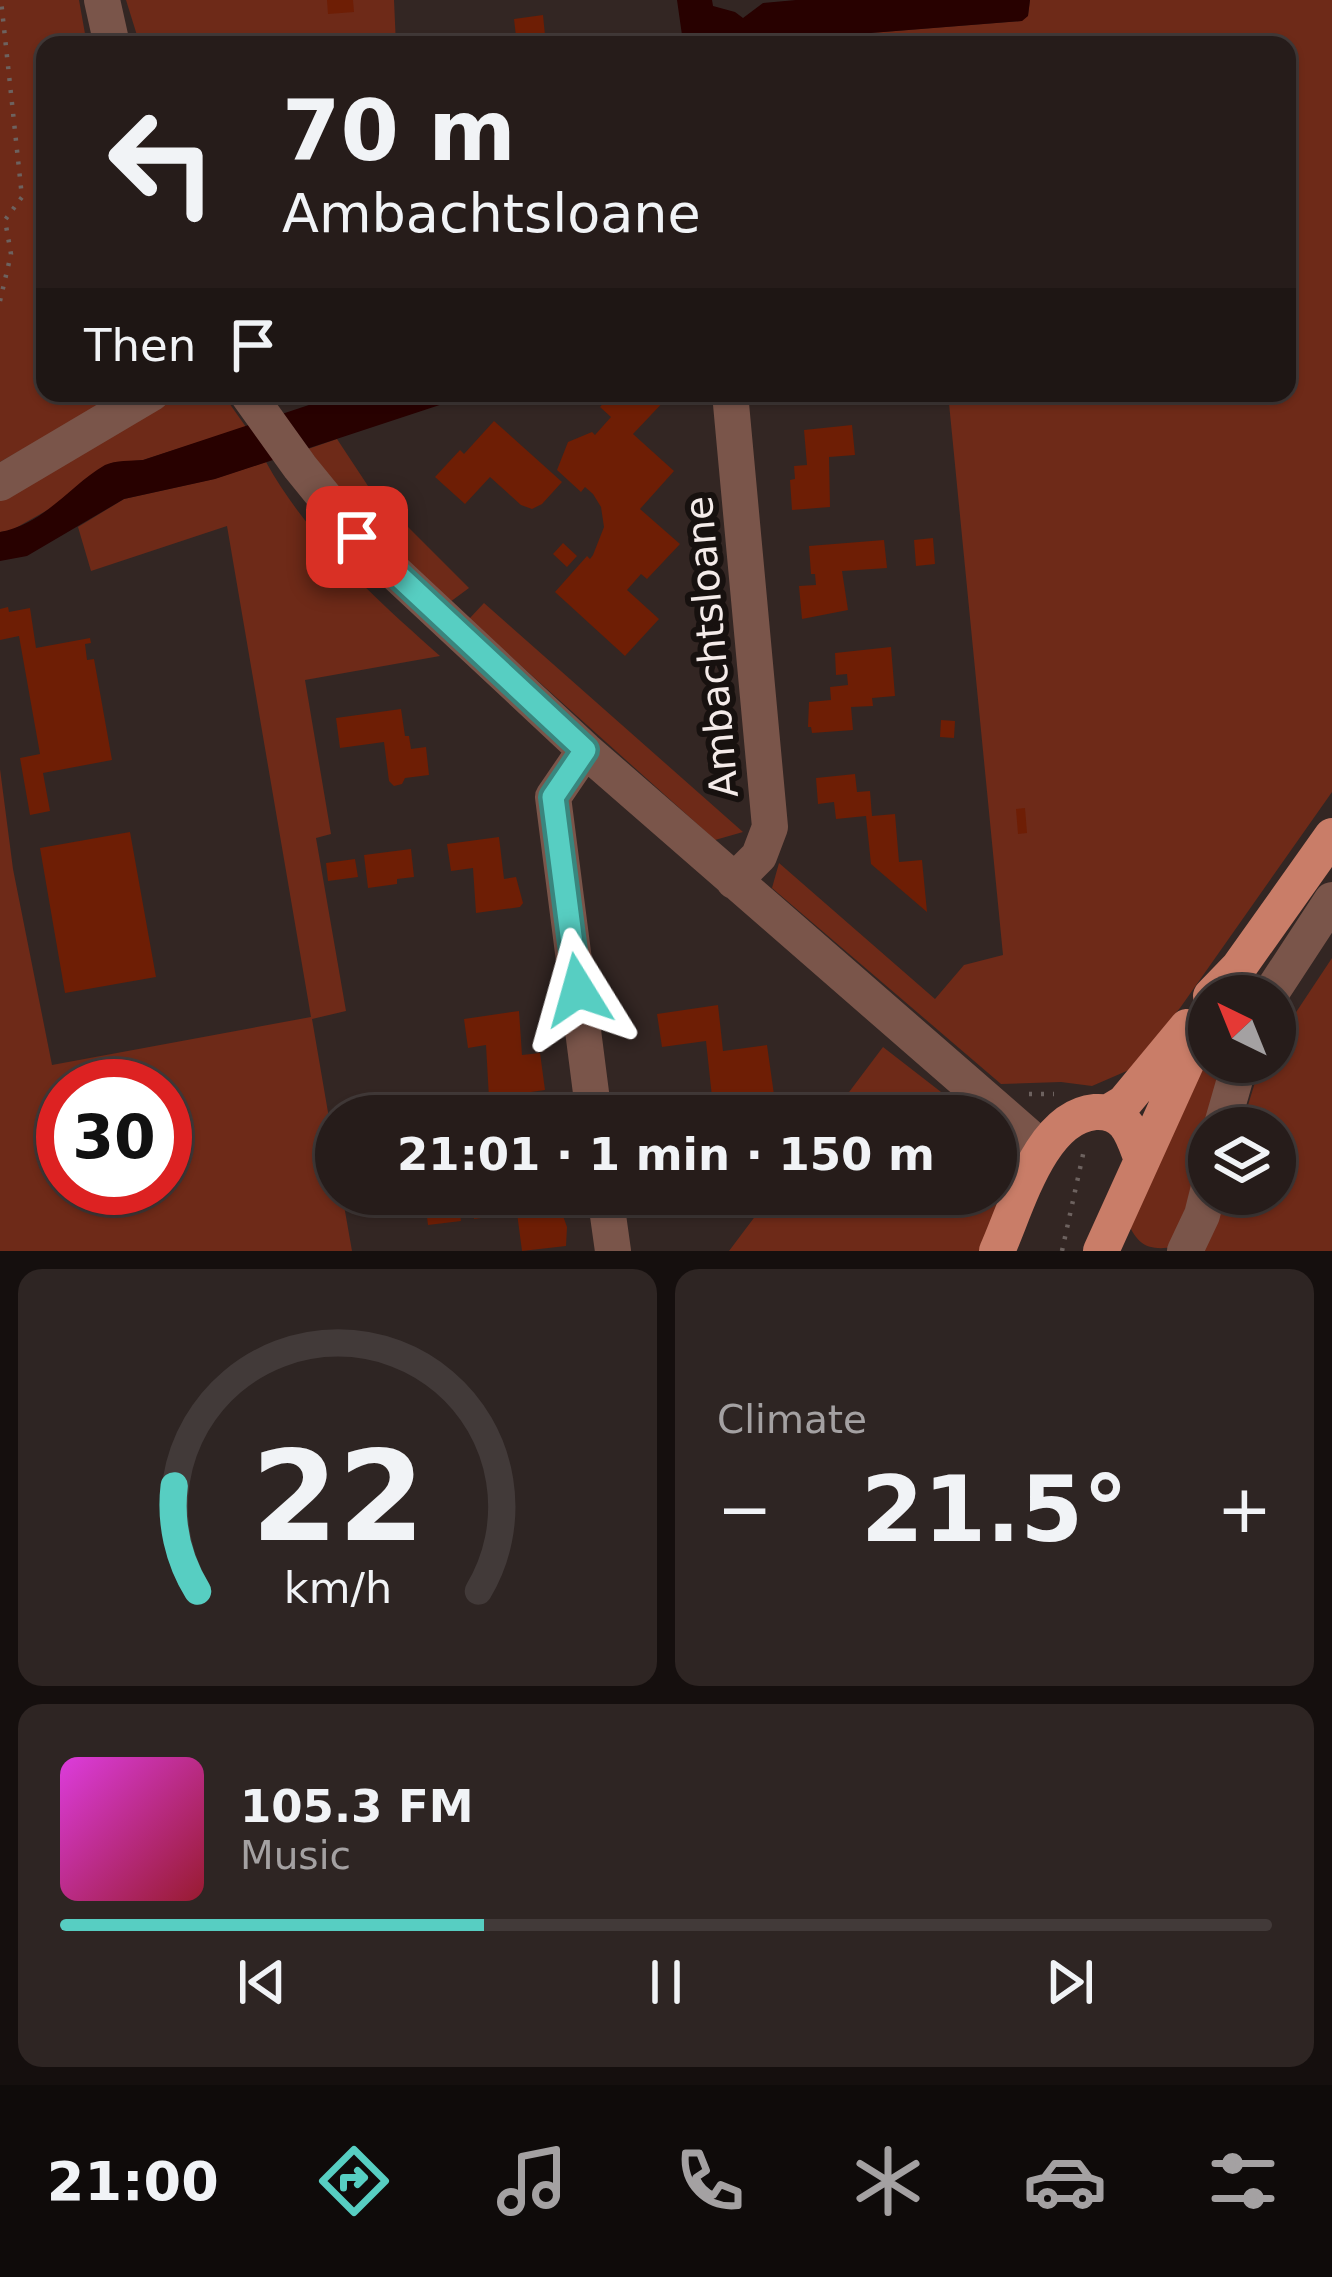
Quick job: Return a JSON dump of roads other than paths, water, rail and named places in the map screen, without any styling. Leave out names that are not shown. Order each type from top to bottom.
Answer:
[{"type":"main road","points":[[1238,975],[1332,836]]},
{"type":"main road","points":[[1005,1246],[1043,1149],[1063,1124],[1124,1103],[1188,1026]]},
{"type":"main road","points":[[1107,1249],[1188,1059]]},
{"type":"main road","points":[[1108,1112],[1132,1131],[1142,1160]]},
{"type":"street","points":[[101,0],[110,36]]},
{"type":"street","points":[[0,483],[137,402]]},
{"type":"street","name":"Ambachtsloane","points":[[254,402],[357,537],[585,750],[1043,1149]]},
{"type":"street","name":"Ambachtsloane","points":[[731,402],[770,827],[759,856],[734,881]]},
{"type":"street","points":[[585,750],[553,797],[591,1095]]},
{"type":"street","points":[[1283,975],[1332,900]]},
{"type":"street","points":[[608,1215],[613,1251]]},
{"type":"street","points":[[1185,1251],[1202,1215]]}]
